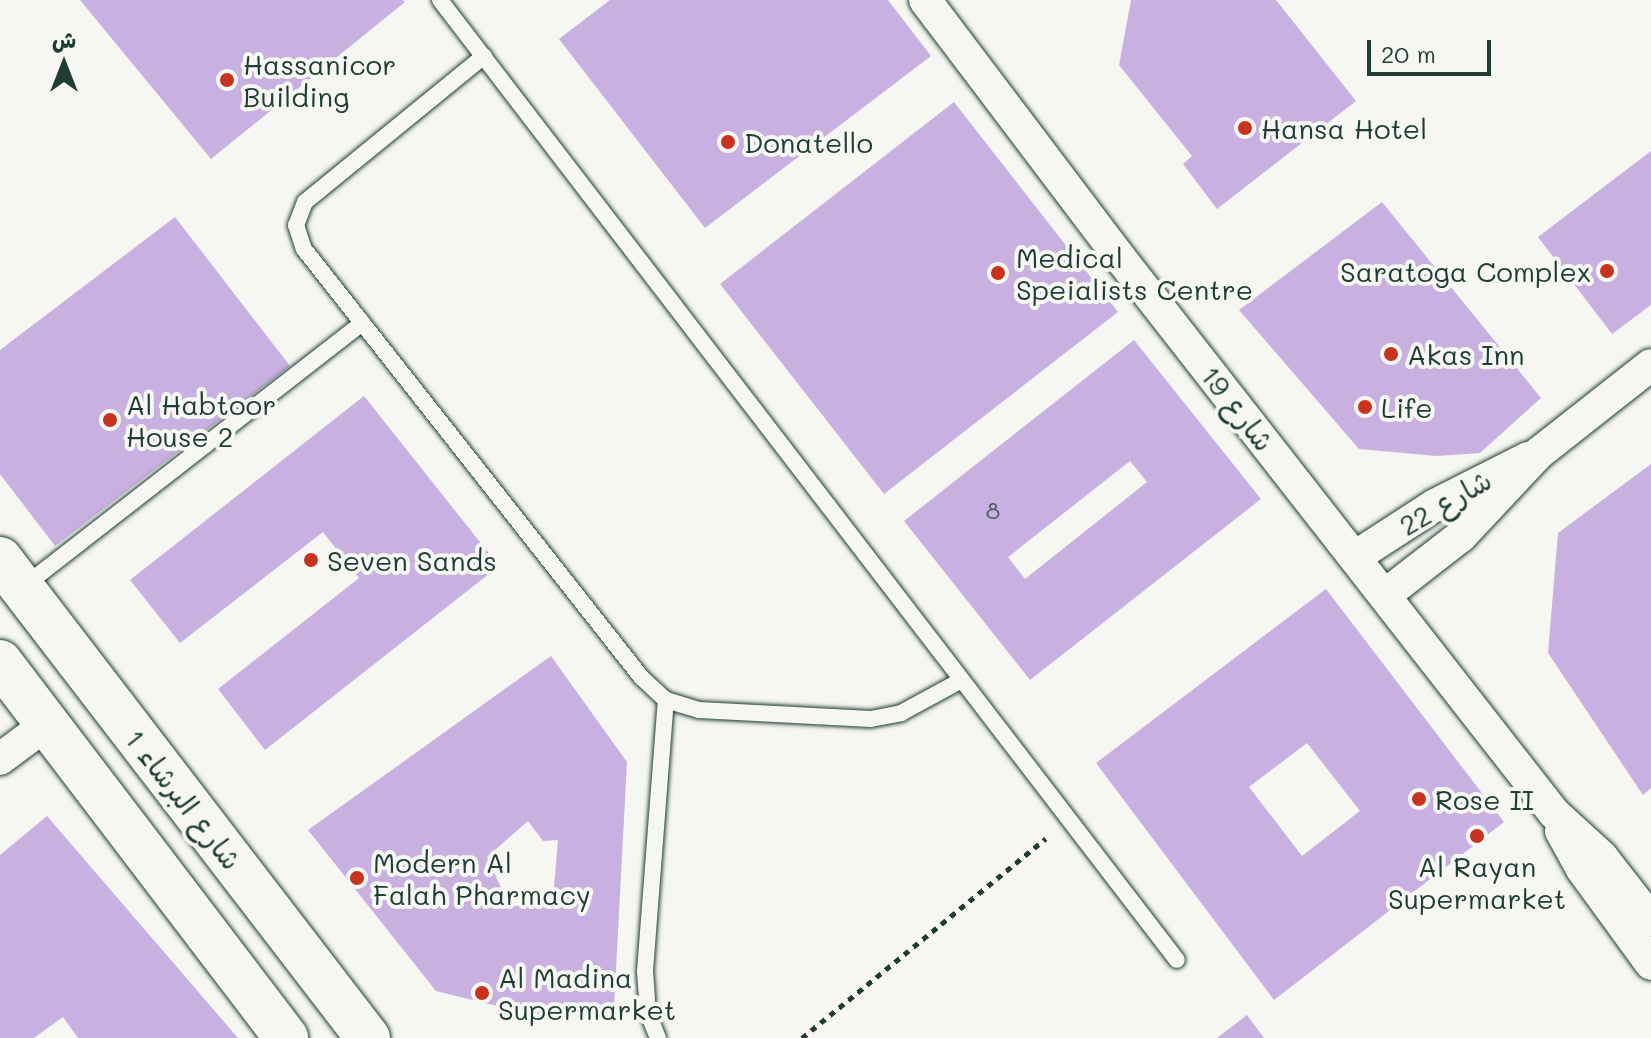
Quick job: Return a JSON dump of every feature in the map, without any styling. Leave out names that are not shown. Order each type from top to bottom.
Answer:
[{"type":"street","name":"شارع 19","points":[[937,4],[1355,557],[1554,813],[1602,857],[1651,920]]},
{"type":"street","name":"شارع 22","points":[[1385,595],[1461,536],[1539,453],[1651,365]]},
{"type":"street","name":"شارع 22","points":[[1355,557],[1435,505],[1539,453]]},
{"type":"street","name":"شارع البرشاء 1","points":[[11,574],[368,1038]]},
{"type":"street","points":[[0,662],[286,1038]]},
{"type":"street","points":[[0,759],[47,724]]},
{"type":"street","name":"شارع 19","points":[[1554,813],[1582,869],[1651,964]]},
{"type":"lane","points":[[440,0],[1177,960]]},
{"type":"lane","points":[[484,56],[305,202],[298,213],[298,238],[304,249],[641,677],[666,700],[699,710],[871,719],[901,713],[960,681]]},
{"type":"lane","points":[[11,574],[362,323]]},
{"type":"lane","points":[[658,1038],[648,1013],[645,971],[666,700]]},
{"type":"path","points":[[802,1038],[1069,820]]},
{"type":"building","name":"Hassanicor Building","points":[[80,0],[403,0],[405,2],[211,159]]},
{"type":"building","name":"Donatello","points":[[610,0],[888,0],[931,56],[705,228],[559,39]]},
{"type":"building","name":"Hansa Hotel","points":[[1131,0],[1276,0],[1356,101],[1217,209],[1183,164],[1192,156],[1119,65]]},
{"type":"building","points":[[954,102],[1118,312],[884,494],[720,284]]},
{"type":"building","name":"Saratoga Complex","points":[[1651,151],[1651,305],[1612,334],[1538,237]]},
{"type":"building","name":"Akas Inn","points":[[1382,202],[1541,398],[1480,453],[1437,456],[1359,449],[1239,310]]},
{"type":"building","name":"Al Habtoor House 2","points":[[175,217],[290,366],[55,546],[0,474],[0,350]]},
{"type":"building","points":[[1134,340],[1261,499],[1030,680],[904,521]],"holes":[[[1130,461],[1147,482],[1025,579],[1008,557]]]},
{"type":"building","points":[[364,396],[499,566],[265,750],[218,689],[359,578],[323,532],[180,643],[130,580]]},
{"type":"building","points":[[1651,464],[1651,788],[1643,795],[1548,653],[1558,533]]},
{"type":"building","name":"Rose II","points":[[1326,589],[1504,822],[1274,1000],[1096,763]],"holes":[[[1307,743],[1360,811],[1302,856],[1249,787]]]},
{"type":"building","points":[[551,656],[627,762],[614,1007],[538,1016],[436,991],[308,830]],"holes":[[[528,821],[543,841],[558,840],[553,899],[510,907],[487,857]]]},
{"type":"building","points":[[47,816],[238,1038],[78,1038],[63,1017],[34,1038],[0,1038],[0,855]]},
{"type":"building","points":[[1247,1015],[1264,1038],[1217,1038]]},
{"type":"place","name":"Hassanicor Building","points":[[227,80]]},
{"type":"place","name":"Hansa Hotel","points":[[1245,128]]},
{"type":"place","name":"Donatello","points":[[728,142]]},
{"type":"place","name":"Saratoga Complex","points":[[1607,271]]},
{"type":"place","name":"Medical Speialists Centre","points":[[998,273]]},
{"type":"place","name":"Akas Inn","points":[[1391,354]]},
{"type":"place","name":"Life","points":[[1365,407]]},
{"type":"place","name":"Al Habtoor House 2","points":[[110,420]]},
{"type":"place","name":"Seven Sands","points":[[311,560]]},
{"type":"place","name":"Rose II","points":[[1419,799]]},
{"type":"place","name":"Al Rayan Supermarket","points":[[1477,836]]},
{"type":"place","name":"Modern Al Falah Pharmacy","points":[[357,878]]},
{"type":"place","name":"Al Madina Supermarket","points":[[482,993]]}]
